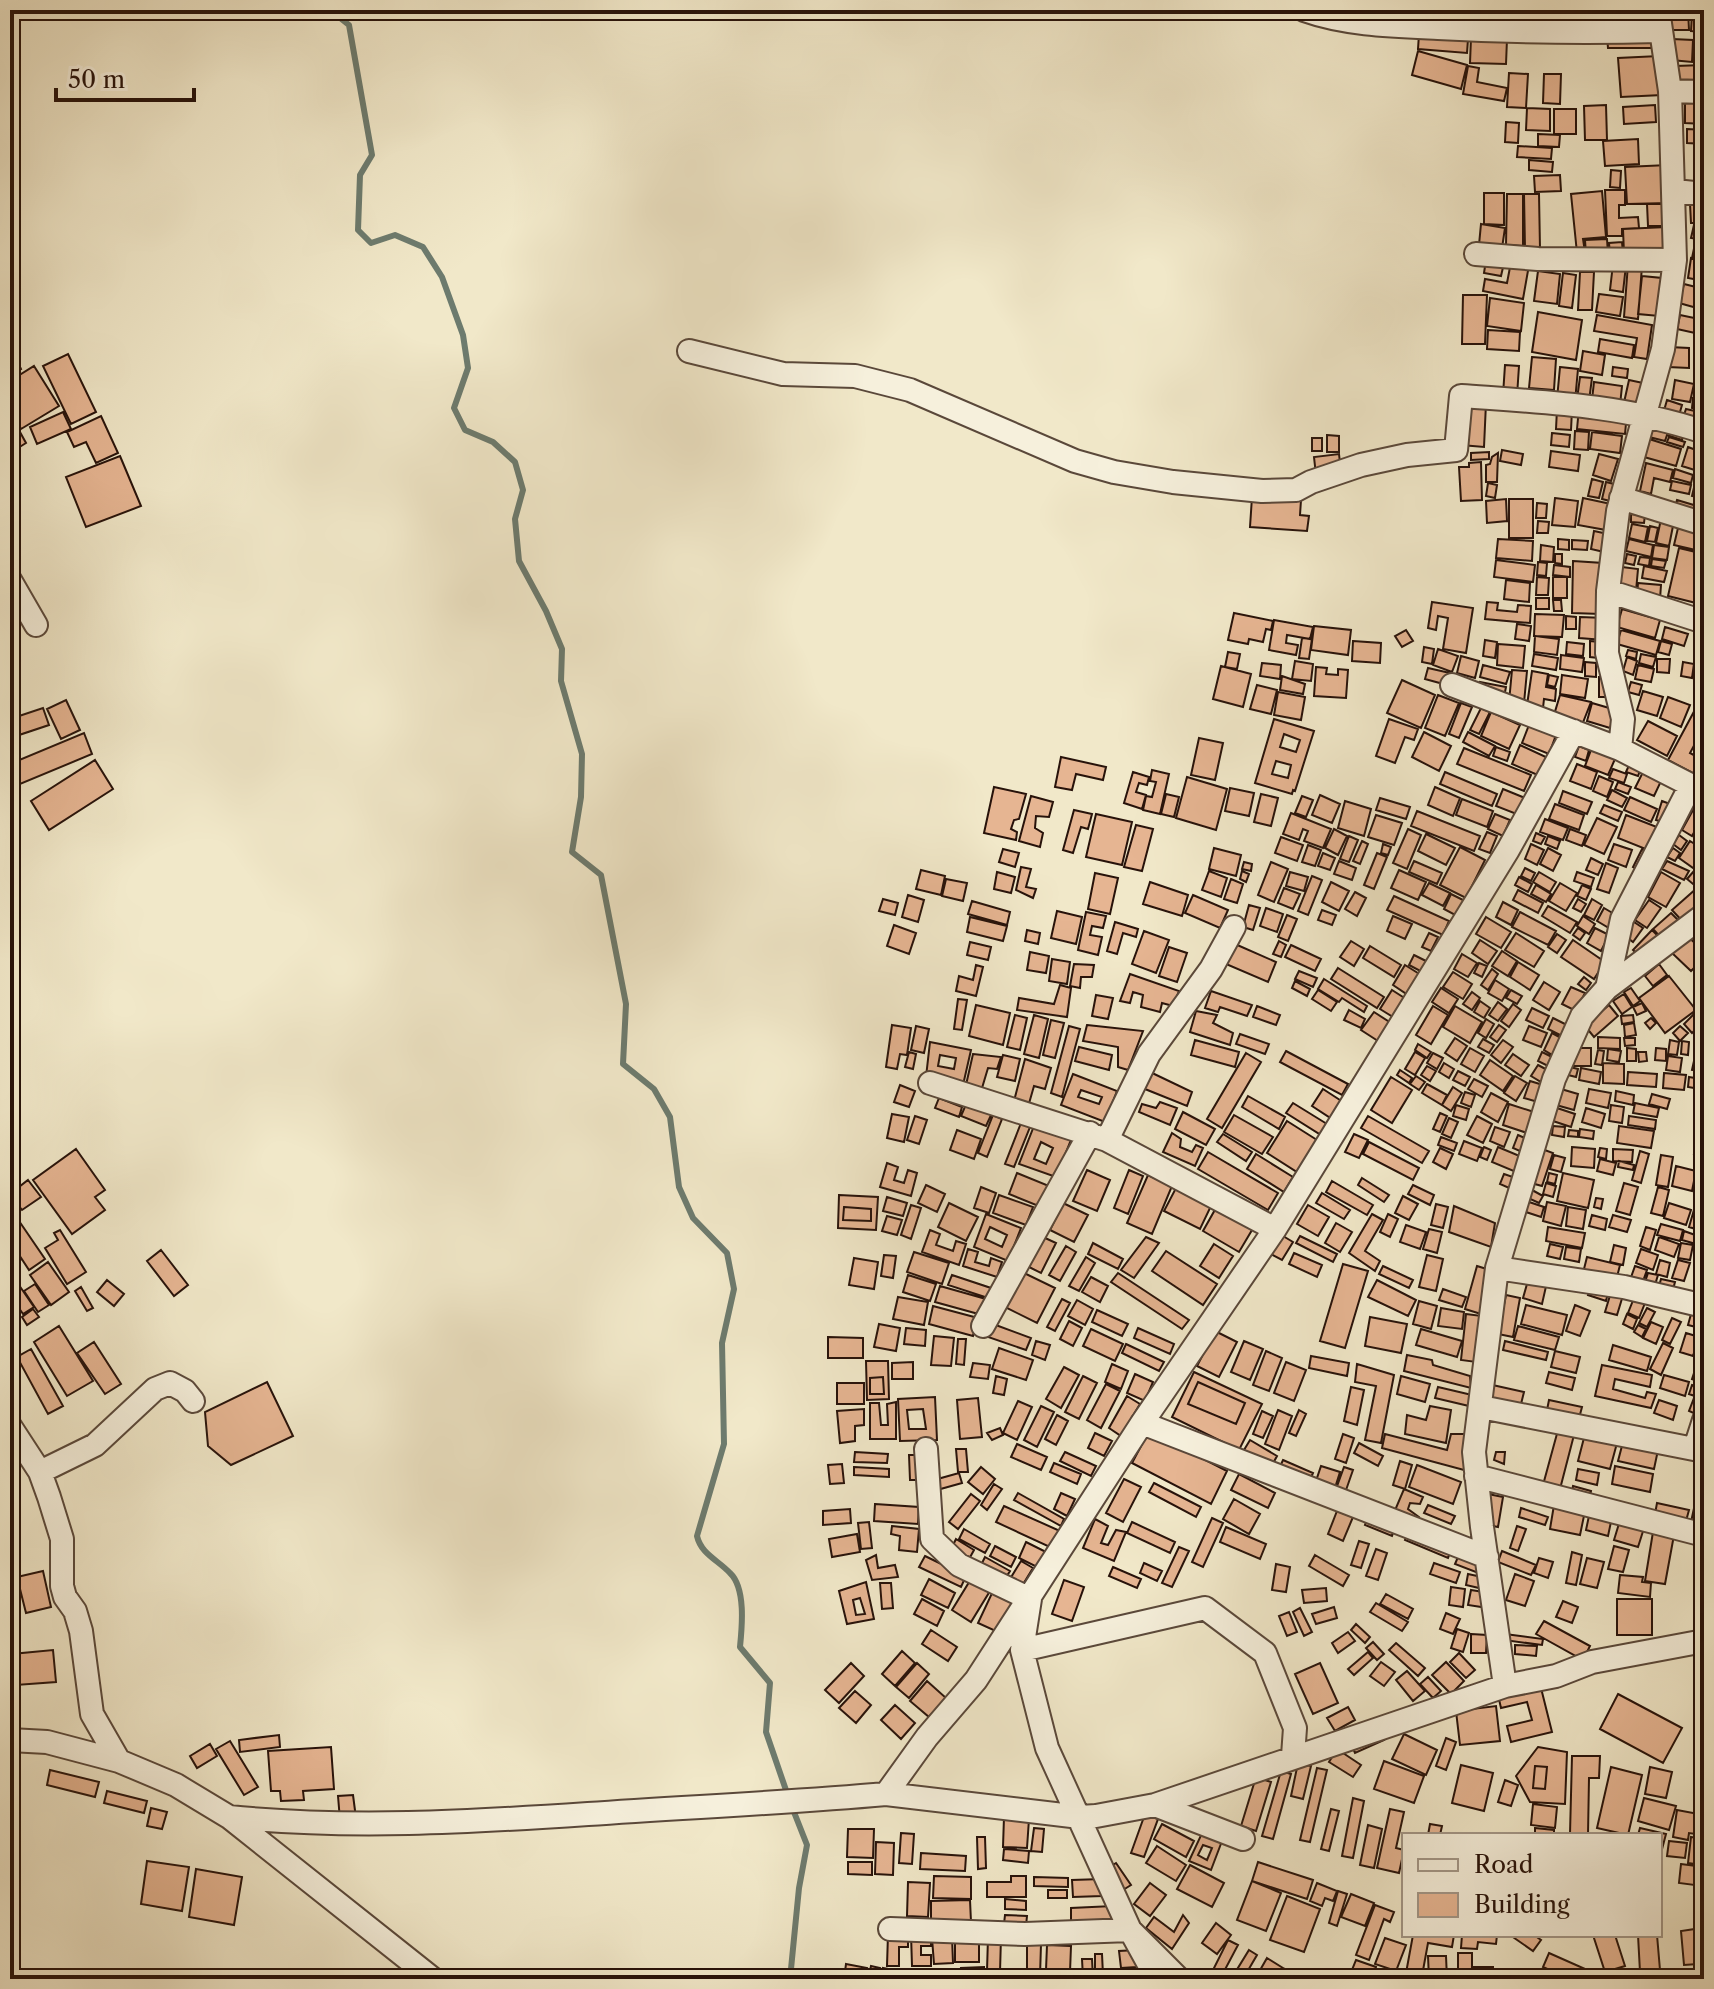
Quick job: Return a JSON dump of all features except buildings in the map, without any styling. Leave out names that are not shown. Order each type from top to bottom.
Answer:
[{"type":"street","points":[[1304,10],[1320,16],[1385,26],[1534,34],[1659,21],[1670,91],[1675,260],[1663,349],[1621,498],[1608,591],[1607,653],[1623,719],[1620,749]]},
{"type":"street","points":[[1670,91],[1704,92]]},
{"type":"street","points":[[1675,191],[1704,194]]},
{"type":"street","points":[[1476,254],[1551,260],[1675,260]]},
{"type":"street","points":[[689,351],[783,374],[855,376],[910,390],[1075,461],[1114,472],[1173,482],[1262,491],[1296,490],[1361,465],[1407,455],[1456,450],[1461,396],[1576,403],[1643,414],[1704,432]]},
{"type":"street","points":[[1621,498],[1704,524]]},
{"type":"street","points":[[10,580],[36,625]]},
{"type":"street","points":[[1608,591],[1704,622]]},
{"type":"street","points":[[1452,685],[1620,749],[1698,788],[1622,919],[1607,988]]},
{"type":"street","points":[[886,1794],[927,1737],[976,1680],[1142,1423],[1275,1229],[1508,850],[1574,731]]},
{"type":"street","points":[[1505,1686],[1474,1452],[1497,1268],[1554,1079],[1582,1016],[1607,988],[1704,915]]},
{"type":"street","points":[[983,1326],[1149,1054],[1211,969],[1234,927]]},
{"type":"street","points":[[930,1083],[1098,1137],[1275,1229]]},
{"type":"street","points":[[1497,1268],[1592,1282],[1704,1306]]},
{"type":"street","points":[[40,1472],[95,1445],[155,1389],[170,1383],[185,1391],[193,1401]]},
{"type":"street","points":[[1481,1407],[1699,1450],[1704,1420]]},
{"type":"street","points":[[1142,1423],[1487,1557]]},
{"type":"street","points":[[10,1426],[40,1472],[62,1539],[62,1586],[81,1631],[92,1714],[119,1761]]},
{"type":"street","points":[[926,1449],[932,1539],[959,1565],[1030,1599]]},
{"type":"street","points":[[1476,1476],[1704,1535]]},
{"type":"street","points":[[1030,1599],[1022,1650],[1047,1748],[1130,1930],[1168,1978]]},
{"type":"street","points":[[1022,1650],[1205,1608],[1265,1653],[1295,1728],[1293,1756]]},
{"type":"street","points":[[229,1817],[278,1822],[449,1823],[772,1804],[886,1794],[1080,1817],[1155,1805],[1505,1686],[1556,1676],[1592,1662],[1704,1642],[1704,1656]]},
{"type":"street","points":[[71,1748],[92,1714]]},
{"type":"street","points":[[10,1740],[47,1742],[119,1761],[176,1785],[229,1817],[433,1979]]},
{"type":"street","points":[[1155,1805],[1243,1839]]},
{"type":"street","points":[[890,1929],[1025,1934],[1130,1930]]},
{"type":"waterway","points":[[330,10],[349,25],[372,155],[360,175],[358,230],[371,243],[395,235],[423,247],[442,277],[463,335],[468,368],[454,408],[465,430],[493,442],[515,462],[523,490],[515,519],[519,561],[562,649],[561,681],[582,754],[581,797],[572,852],[601,875],[626,1004],[623,1064],[654,1089],[670,1117],[679,1187],[693,1218],[727,1253],[734,1289],[722,1343],[724,1444],[697,1536],[702,1548],[730,1573],[739,1588],[742,1608],[740,1647],[770,1683],[766,1732],[788,1796]]},
{"type":"waterway","points":[[790,1979],[799,1888],[807,1845],[792,1807]]}]
